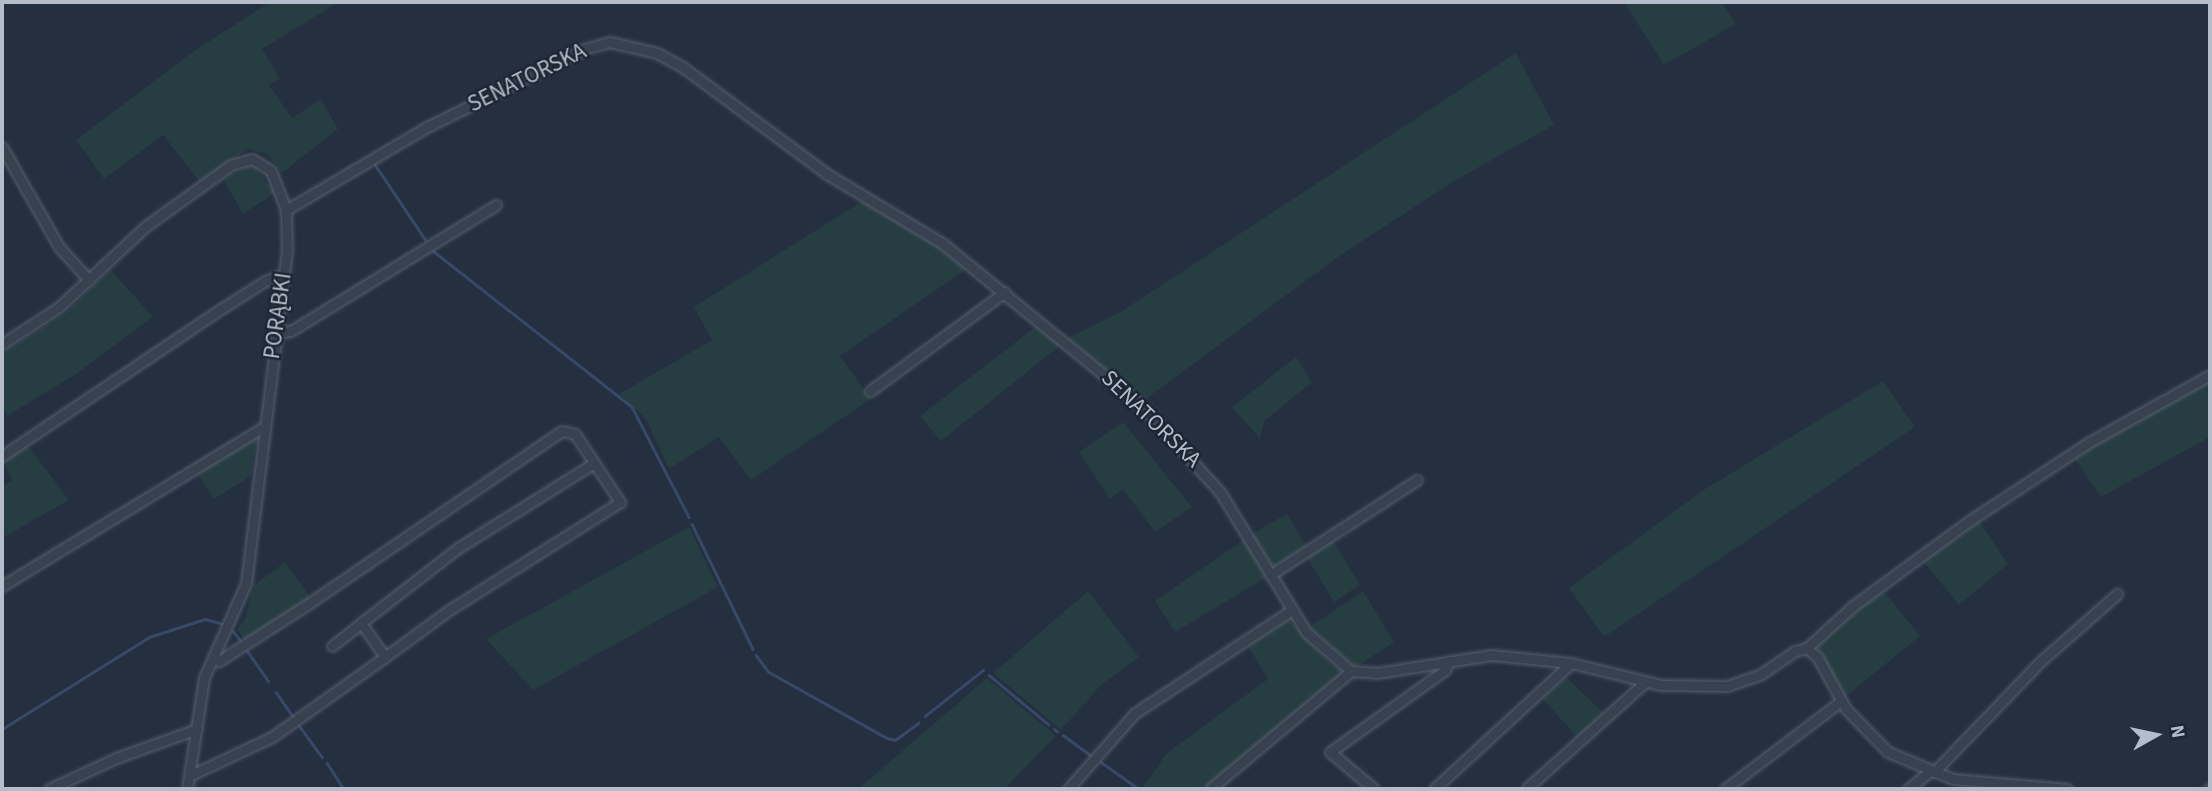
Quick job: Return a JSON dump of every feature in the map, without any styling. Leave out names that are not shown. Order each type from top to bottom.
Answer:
[{"type":"street","name":"SENATORSKA","points":[[286,211],[475,102],[584,49],[622,44],[657,53],[684,68],[827,174],[926,232],[1083,354],[1178,440],[1231,507],[1290,611],[1330,656],[1351,671]]},
{"type":"street","points":[[2,147],[59,247],[89,280]]},
{"type":"street","name":"PORĄBKI","points":[[2,344],[59,307],[161,214],[239,161],[258,161],[271,171],[286,211],[284,274],[262,428],[246,583],[204,678],[187,789]]},
{"type":"street","points":[[275,334],[291,331],[496,205]]},
{"type":"street","points":[[2,456],[243,295],[284,274]]},
{"type":"street","points":[[870,391],[1005,292]]},
{"type":"street","points":[[1210,789],[1351,671],[1377,673],[1492,655],[1571,663],[1644,683],[1735,685],[1807,648],[1853,606],[1989,507],[2096,438],[2210,375]]},
{"type":"street","points":[[2,586],[262,428]]},
{"type":"street","points":[[189,776],[272,737],[449,610],[620,502],[575,434],[562,431],[308,604],[219,661],[213,658]]},
{"type":"street","points":[[332,646],[458,548],[594,463]]},
{"type":"street","points":[[1270,575],[1417,480]]},
{"type":"street","points":[[1908,789],[1932,771],[2040,662],[2117,594]]},
{"type":"street","points":[[1068,789],[1135,713],[1290,611]]},
{"type":"street","points":[[361,623],[385,657]]},
{"type":"street","points":[[1807,648],[1818,658],[1841,701],[1880,746],[1932,771],[1975,783],[2046,784],[2068,789]]},
{"type":"street","points":[[1374,789],[1330,752],[1444,670],[1449,661]]},
{"type":"street","points":[[1434,789],[1571,663]]},
{"type":"street","points":[[1525,789],[1644,683]]},
{"type":"street","points":[[1725,789],[1841,701]]},
{"type":"street","points":[[48,789],[116,758],[197,729]]},
{"type":"green space","points":[[270,2],[339,2],[262,49],[280,78],[269,85],[292,118],[321,99],[338,129],[282,173],[268,155],[249,149],[199,181],[163,135],[104,179],[76,140],[194,51]]},
{"type":"green space","points":[[1624,2],[1722,2],[1736,24],[1664,65]]},
{"type":"green space","points":[[1516,53],[1554,125],[1454,181],[1338,257],[1147,398],[1137,397],[1068,338],[1122,311]]},
{"type":"green space","points":[[253,165],[275,193],[243,214],[223,179]]},
{"type":"green space","points":[[864,200],[935,241],[968,268],[840,356],[871,399],[751,480],[719,437],[669,469],[646,419],[619,394],[712,340],[694,307]]},
{"type":"green space","points":[[110,269],[153,317],[76,374],[7,416],[2,409],[2,353],[68,311]]},
{"type":"green space","points":[[1039,324],[1063,343],[941,441],[920,416]]},
{"type":"green space","points":[[1296,357],[1312,382],[1264,421],[1260,439],[1232,407]]},
{"type":"green space","points":[[1883,381],[1915,427],[1604,637],[1569,588],[1705,489]]},
{"type":"green space","points":[[2208,381],[2210,437],[2101,497],[2073,457]]},
{"type":"green space","points":[[1123,422],[1192,507],[1155,532],[1123,489],[1110,499],[1079,452]]},
{"type":"green space","points":[[257,434],[251,476],[214,499],[196,471]]},
{"type":"green space","points":[[26,443],[69,500],[4,537],[2,487],[12,480],[2,460]]},
{"type":"green space","points":[[1287,514],[1306,546],[1275,567],[1268,565],[1251,534]]},
{"type":"green space","points":[[1978,519],[2008,564],[1959,605],[1921,559]]},
{"type":"green space","points":[[689,527],[718,587],[533,690],[486,639]]},
{"type":"green space","points":[[1333,540],[1360,585],[1334,602],[1306,556]]},
{"type":"green space","points":[[1242,541],[1248,543],[1267,577],[1175,632],[1155,601]]},
{"type":"green space","points":[[285,562],[311,598],[246,641],[237,630],[245,619],[253,586]]},
{"type":"green space","points":[[1881,588],[1920,636],[1845,697],[1815,644]]},
{"type":"green space","points":[[1088,591],[1139,657],[1102,684],[1061,730],[993,673]]},
{"type":"green space","points":[[1363,591],[1394,642],[1356,667],[1309,627]]},
{"type":"green space","points":[[1284,620],[1289,620],[1331,664],[1346,672],[1206,789],[1143,787],[1167,753],[1268,679],[1246,643]]},
{"type":"green space","points":[[1566,677],[1607,716],[1578,738],[1542,698]]},
{"type":"green space","points":[[987,678],[1056,736],[1004,789],[858,789]]},
{"type":"waterway","points":[[374,163],[425,239]]},
{"type":"waterway","points":[[432,250],[632,407],[689,517]]},
{"type":"waterway","points":[[692,524],[753,649]]},
{"type":"waterway","points":[[2,729],[149,637],[205,619],[224,624]]},
{"type":"waterway","points":[[233,631],[240,640]]},
{"type":"waterway","points":[[246,649],[268,681]]},
{"type":"waterway","points":[[756,655],[769,672],[887,738],[895,740],[918,723]]},
{"type":"waterway","points":[[925,716],[983,670]]},
{"type":"waterway","points":[[989,675],[1048,724]]},
{"type":"waterway","points":[[276,692],[294,718]]},
{"type":"waterway","points":[[298,724],[322,757]]},
{"type":"waterway","points":[[1063,735],[1091,755]]},
{"type":"waterway","points":[[1101,762],[1139,789]]},
{"type":"waterway","points":[[327,763],[344,789]]}]
